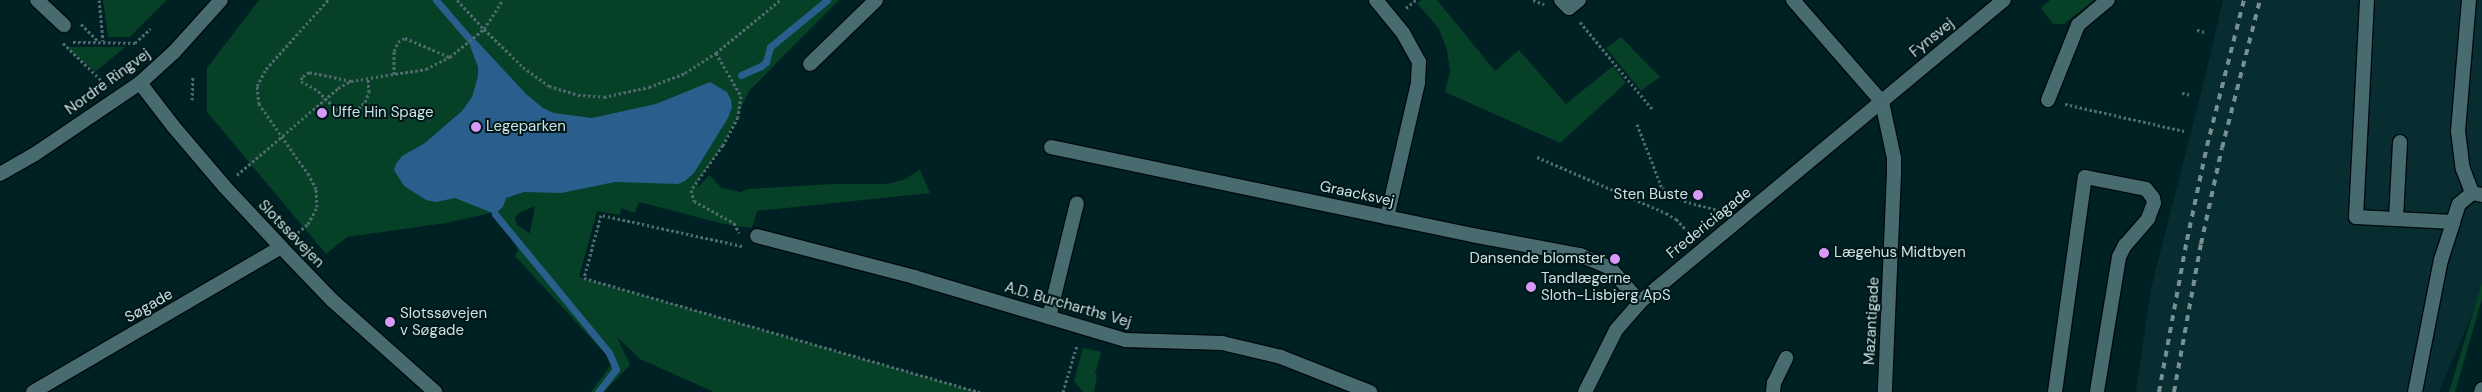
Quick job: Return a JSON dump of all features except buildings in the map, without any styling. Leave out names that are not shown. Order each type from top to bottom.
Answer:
[{"type":"street","points":[[37,0],[64,26]]},
{"type":"street","name":"Nordre Ringvej","points":[[0,174],[119,98],[140,82],[174,52],[221,0]]},
{"type":"street","points":[[810,64],[876,0]]},
{"type":"street","points":[[1376,0],[1403,33],[1419,62],[1418,83],[1387,217]]},
{"type":"street","name":"Fynsvej","points":[[1882,102],[1922,66],[2004,0]]},
{"type":"street","points":[[2048,100],[2078,25],[2108,0]]},
{"type":"street","points":[[2367,0],[2356,217],[2453,222]]},
{"type":"street","points":[[2415,392],[2441,260],[2459,204],[2477,194],[2463,169],[2458,131],[2470,0]]},
{"type":"street","points":[[1796,1],[1882,102]]},
{"type":"street","name":"Slotssøvejen","points":[[140,82],[173,126],[224,186],[281,247],[333,301],[435,392]]},
{"type":"street","name":"Fredericiagade","points":[[1585,392],[1616,330],[1640,302],[1882,102]]},
{"type":"street","name":"Mazantigade","points":[[1882,102],[1894,158],[1885,392]]},
{"type":"street","points":[[2396,219],[2400,142]]},
{"type":"street","name":"Graacksvej","points":[[1051,147],[1580,255],[1610,268],[1640,302]]},
{"type":"street","points":[[2055,392],[2085,177],[2146,190],[2153,198],[2154,203],[2148,219],[2125,245],[2119,257],[2097,392]]},
{"type":"street","points":[[1049,317],[1077,203]]},
{"type":"street","name":"A.D. Burcharths Vej","points":[[757,236],[914,277],[1125,340],[1222,343],[1281,357],[1370,392]]},
{"type":"street","name":"Søgade","points":[[33,392],[281,247]]},
{"type":"street","points":[[1773,392],[1774,383],[1786,358]]},
{"type":"path","points":[[98,0],[103,41]]},
{"type":"path","points":[[281,247],[308,224],[316,207],[316,189],[309,174],[260,104],[257,86],[266,69],[328,0]]},
{"type":"path","points":[[457,0],[523,67],[548,86],[578,95],[604,97],[649,87],[685,73],[716,53],[780,0]]},
{"type":"path","points":[[368,78],[369,92],[365,102],[355,112],[347,114],[338,111],[325,98],[301,81],[302,76],[309,72],[351,81],[368,78],[426,69],[450,57],[484,29],[503,0]]},
{"type":"path","points":[[1569,3],[1654,110]]},
{"type":"path","points":[[119,98],[62,43],[103,41],[135,43],[150,29]]},
{"type":"path","points":[[2196,30],[2205,32]]},
{"type":"path","points":[[394,74],[394,51],[398,42],[405,38],[450,57]]},
{"type":"path","points":[[716,53],[741,96],[738,117],[723,145],[691,190],[692,198],[694,202],[734,223],[737,232],[757,236],[751,248],[601,215],[584,278],[980,392]]},
{"type":"path","points":[[192,100],[193,77]]},
{"type":"path","points":[[252,162],[325,98],[351,81]]},
{"type":"path","points":[[2182,93],[2192,94]]},
{"type":"path","points":[[2048,100],[2184,131]]},
{"type":"path","points":[[1637,124],[1662,188],[1670,195],[1708,206],[1740,220]]},
{"type":"path","points":[[1538,157],[1666,213],[1676,219],[1703,249]]},
{"type":"path","points":[[1063,392],[1083,327]]},
{"type":"shaded area","points":[[2223,0],[2482,0],[2482,290],[2439,392],[2136,392],[2151,289]]},
{"type":"green space","points":[[103,0],[167,0],[130,37],[108,37]]},
{"type":"green space","name":"Legeparken","points":[[259,0],[839,0],[749,91],[725,142],[697,183],[698,187],[709,175],[722,188],[740,192],[748,189],[833,184],[887,184],[903,180],[920,170],[930,193],[757,211],[752,228],[724,224],[639,202],[635,213],[621,208],[620,215],[597,211],[579,277],[978,392],[714,392],[640,359],[617,337],[630,365],[604,392],[591,392],[613,362],[515,256],[518,250],[496,214],[499,211],[446,223],[347,237],[326,254],[207,112],[207,68]],"holes":[[[535,206],[530,233],[517,225],[515,218],[519,213]]]},
{"type":"green space","points":[[1422,0],[1437,0],[1495,71],[1519,50],[1566,104],[1613,66],[1626,83],[1560,143],[1445,92],[1450,72],[1447,50],[1439,29],[1417,3]]},
{"type":"green space","points":[[2050,0],[2094,0],[2064,24],[2053,24],[2041,8]]},
{"type":"green space","points":[[1621,37],[1660,77],[1641,91],[1606,48]]},
{"type":"green space","points":[[67,47],[125,47],[95,72]]},
{"type":"green space","points":[[2482,283],[2482,299],[2455,392],[2449,392]]},
{"type":"green space","points":[[1083,348],[1101,352],[1095,373],[1097,375],[1094,392],[1083,392],[1074,381]]},
{"type":"water","points":[[476,40],[526,94],[543,108],[554,113],[592,118],[656,104],[710,82],[727,92],[732,107],[728,118],[694,173],[678,184],[615,182],[561,193],[524,192],[506,198],[503,207],[495,214],[455,198],[436,202],[426,200],[404,186],[394,170],[402,156],[425,143],[462,111],[472,97],[478,76],[478,67],[470,46]]},
{"type":"waterway","points":[[436,0],[473,43]]},
{"type":"waterway","points":[[741,75],[766,62],[770,47],[827,0]]},
{"type":"waterway","points":[[495,214],[609,353],[616,369],[598,392]]},
{"type":"railway","points":[[2159,392],[2187,240],[2207,146],[2244,0]]},
{"type":"railway","points":[[2174,392],[2201,244],[2222,148],[2260,0]]},
{"type":"place","name":"Uffe Hin Spage","points":[[322,113]]},
{"type":"place","name":"Legeparken","points":[[476,127]]},
{"type":"place","name":"Sten Buste","points":[[1698,195]]},
{"type":"place","name":"Lægehus Midtbyen","points":[[1824,253]]},
{"type":"place","name":"Dansende blomster","points":[[1615,259]]},
{"type":"place","name":"Tandlægerne Sloth-Lisbjerg ApS","points":[[1531,287]]},
{"type":"place","name":"Slotssøvejen v Søgade","points":[[390,322]]}]
